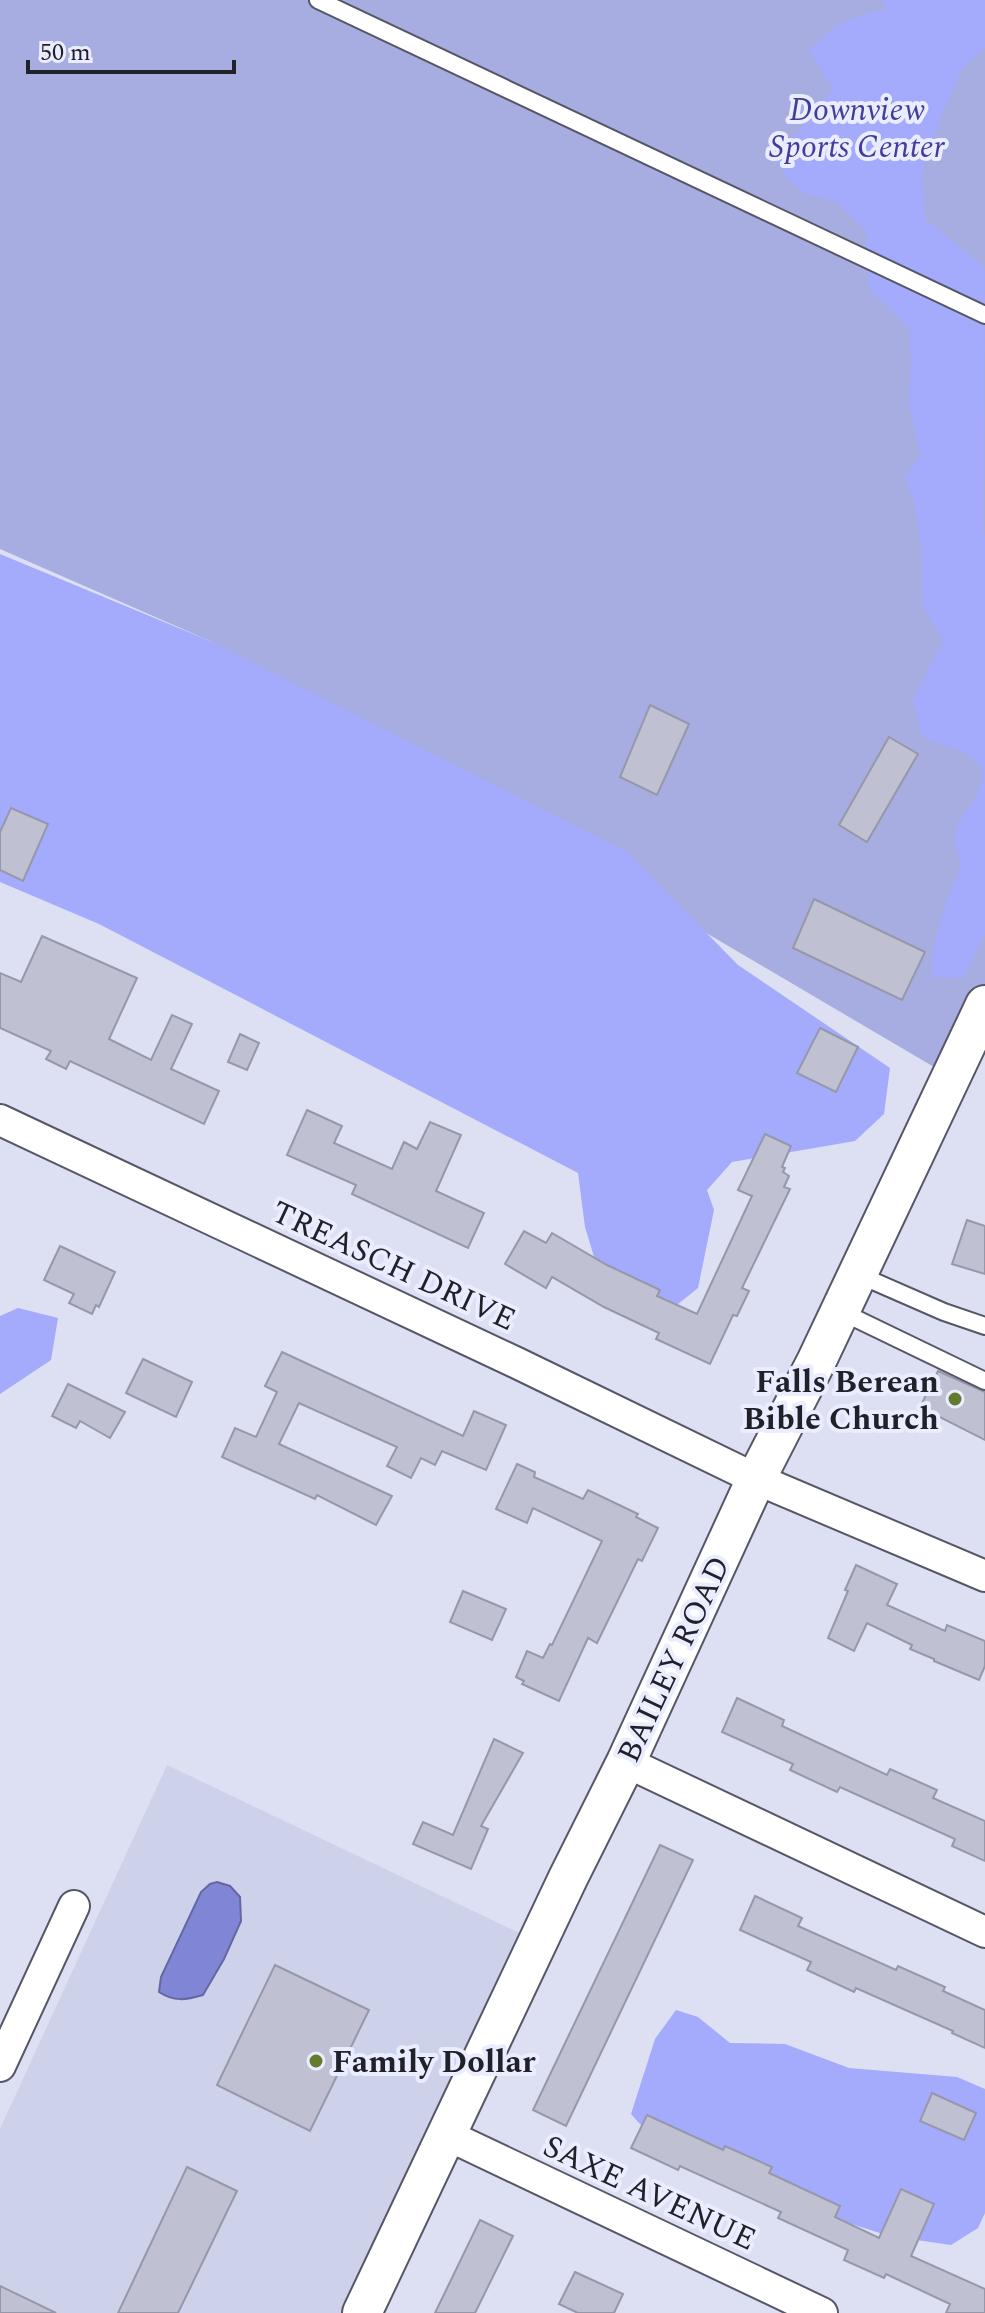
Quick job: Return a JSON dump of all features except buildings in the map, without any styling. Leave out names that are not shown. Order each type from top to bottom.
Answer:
[{"type":"street","name":"BAILEY ROAD","points":[[362,2313],[626,1762],[756,1479],[840,1311],[985,1005]]},
{"type":"street","name":"TREASCH DRIVE","points":[[0,1120],[525,1366],[756,1479],[985,1576]]},
{"type":"street","points":[[626,1762],[985,1932]]},
{"type":"street","points":[[0,2066],[74,1906]]},
{"type":"street","name":"SAXE AVENUE","points":[[447,2135],[822,2313]]},
{"type":"lane","points":[[318,0],[985,315]]},
{"type":"lane","points":[[857,1274],[944,1312],[985,1326]]},
{"type":"lane","points":[[840,1311],[985,1381]]},
{"type":"shaded area","points":[[167,1765],[526,1936],[344,2313],[0,2313],[0,2129]]},
{"type":"shaded area","points":[[217,1882],[230,1886],[240,1897],[241,1921],[224,1959],[203,1995],[180,1999],[164,1995],[159,1992],[161,1977],[201,1892]]},
{"type":"green space","name":"Downview Sports Center","points":[[0,0],[985,0],[985,1006],[951,1077],[210,641],[0,549]]},
{"type":"green space","name":"Downview Sports Center","points":[[882,0],[985,0],[985,47],[962,69],[939,121],[922,175],[925,219],[985,268],[985,934],[963,978],[932,977],[934,948],[941,919],[962,864],[955,842],[957,826],[978,791],[983,769],[966,753],[922,737],[913,700],[943,640],[922,604],[922,555],[914,501],[905,478],[920,455],[909,403],[909,328],[869,289],[866,231],[835,201],[804,193],[785,175],[775,159],[833,89],[809,51],[844,22],[887,9]]},
{"type":"green space","points":[[0,554],[210,641],[627,852],[738,965],[890,1068],[884,1114],[855,1141],[732,1162],[707,1190],[714,1210],[698,1288],[668,1312],[598,1270],[585,1227],[578,1173],[99,924],[0,882]]},
{"type":"green space","points":[[18,1308],[58,1318],[51,1360],[0,1394],[0,1316]]},
{"type":"green space","points":[[676,2010],[698,2017],[730,2043],[785,2044],[849,2068],[957,2077],[985,2089],[985,2213],[978,2228],[951,2245],[889,2236],[802,2208],[657,2143],[631,2114],[655,2039]]},
{"type":"place","name":"Falls Berean Bible Church","points":[[955,1399]]},
{"type":"place","name":"Family Dollar","points":[[316,2061]]}]
